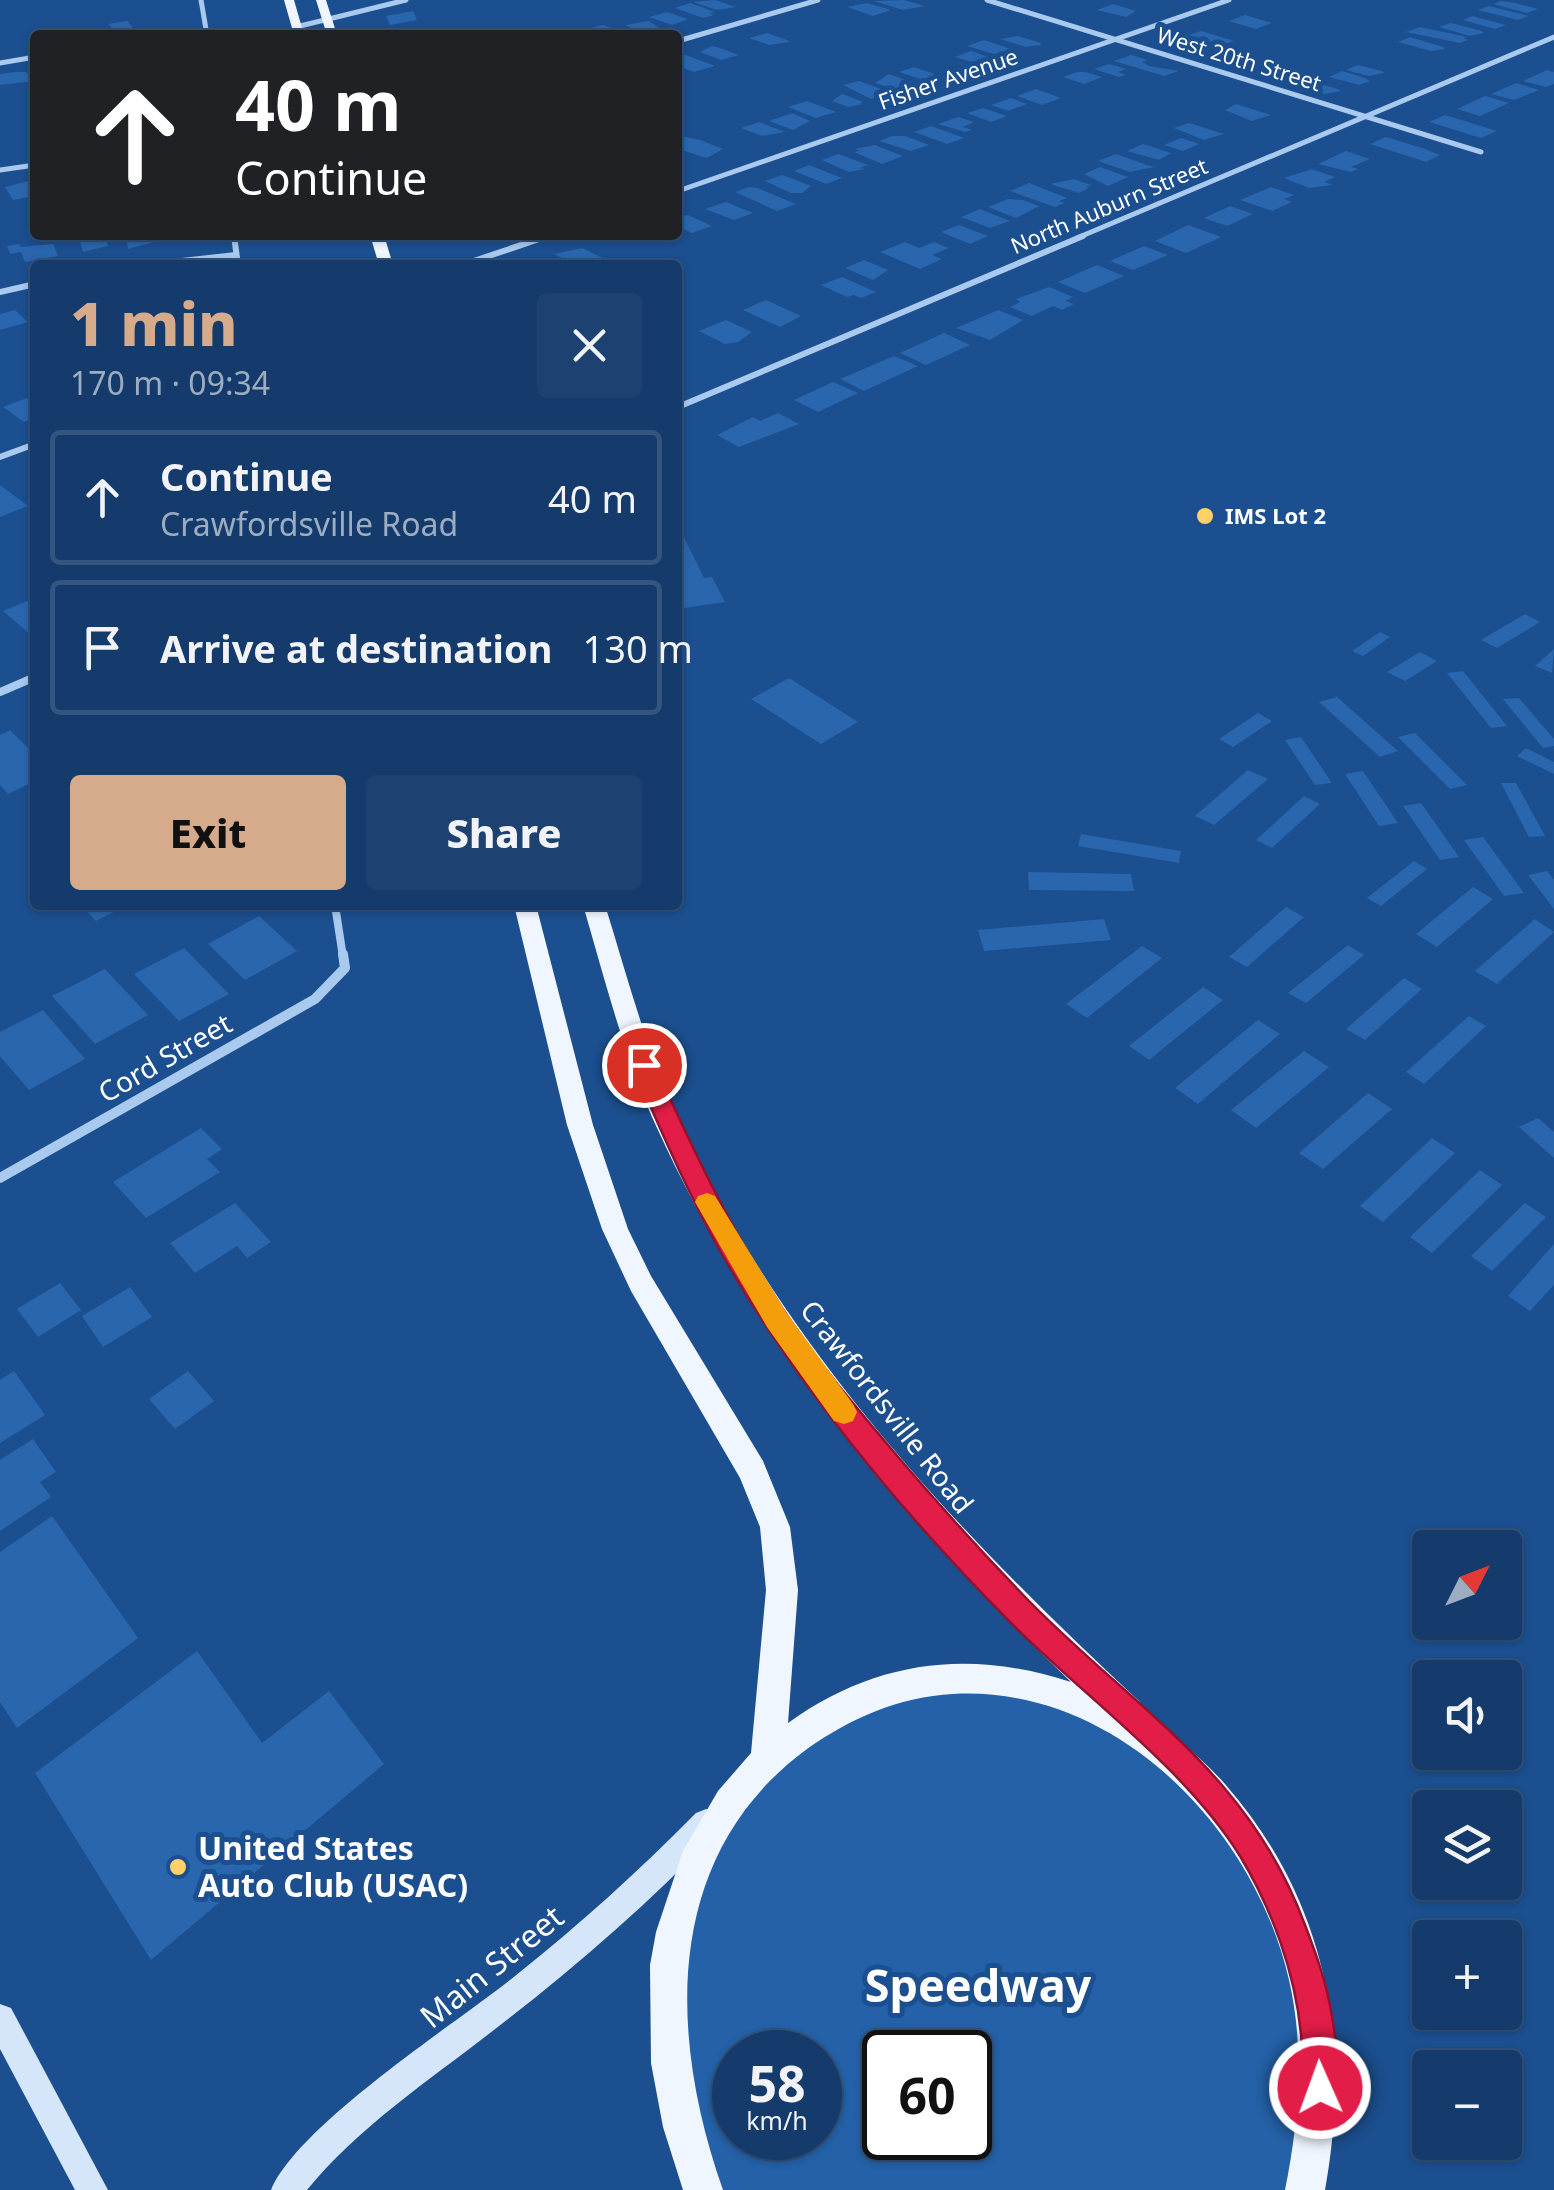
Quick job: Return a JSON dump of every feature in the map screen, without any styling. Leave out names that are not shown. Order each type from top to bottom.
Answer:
[{"type":"main road","points":[[289,0],[298,30]]},
{"type":"main road","points":[[321,0],[330,30]]},
{"type":"main road","points":[[526,910],[580,1125],[616,1229],[649,1297],[752,1471],[776,1527],[782,1590],[768,1757]]},
{"type":"main road","name":"Crawfordsville Road","points":[[596,910],[631,1027],[668,1124],[734,1252],[776,1319],[826,1390],[949,1538],[1024,1616],[1186,1768]]},
{"type":"main road","points":[[703,2190],[684,2139],[666,2033],[667,1980],[674,1930],[704,1844],[735,1792],[768,1757],[811,1723],[846,1703],[920,1680],[960,1678],[1038,1686],[1116,1717],[1186,1768],[1220,1802],[1274,1885],[1310,1982],[1320,2088],[1316,2142],[1304,2190]]},
{"type":"street","points":[[201,0],[205,30]]},
{"type":"street","points":[[301,30],[406,0]]},
{"type":"street","points":[[682,40],[818,0]]},
{"type":"street","name":"West 20th Street","points":[[987,0],[1481,152]]},
{"type":"street","name":"Fisher Avenue","points":[[682,190],[1230,0]]},
{"type":"street","name":"North Auburn Street","points":[[682,405],[1554,37]]},
{"type":"street","points":[[0,63],[30,58]]},
{"type":"street","points":[[0,170],[30,166]]},
{"type":"street","points":[[234,240],[237,260]]},
{"type":"street","points":[[477,260],[535,240]]},
{"type":"street","points":[[190,260],[236,255]]},
{"type":"street","points":[[0,292],[30,285]]},
{"type":"street","points":[[0,456],[30,446]]},
{"type":"street","points":[[0,692],[30,679]]},
{"type":"street","name":"Cord Street","points":[[0,1178],[315,999],[345,968],[336,910]]},
{"type":"street","name":"Main Street","points":[[287,2190],[301,2170],[361,2117],[606,1920],[735,1792]]},
{"type":"street","points":[[0,2019],[92,2190]]},
{"type":"shaded area","points":[[960,1677],[1152,1740],[1295,1933],[1305,2190],[703,2190],[685,2139],[688,1884],[811,1723]]},
{"type":"building","points":[[715,0],[736,7],[717,10],[693,2]]},
{"type":"building","points":[[904,0],[925,6],[903,10],[874,1]]},
{"type":"building","points":[[1501,1],[1538,9],[1527,13],[1493,4]]},
{"type":"building","points":[[690,3],[715,12],[709,13],[714,15],[703,18],[675,8]]},
{"type":"building","points":[[867,3],[891,10],[873,16],[847,7]]},
{"type":"building","points":[[1113,4],[1136,11],[1126,17],[1097,10]]},
{"type":"building","points":[[1489,6],[1529,16],[1518,20],[1478,10]]},
{"type":"building","points":[[413,11],[417,20],[390,25],[386,16]]},
{"type":"building","points":[[667,12],[688,19],[672,25],[649,17]]},
{"type":"building","points":[[1245,15],[1272,23],[1256,29],[1229,21]]},
{"type":"building","points":[[1472,16],[1506,25],[1495,29],[1463,20]]},
{"type":"building","points":[[127,21],[135,30],[114,30],[108,24]]},
{"type":"building","points":[[649,21],[663,30],[636,30],[625,25]]},
{"type":"building","points":[[1451,23],[1484,33],[1470,36],[1439,27]]},
{"type":"building","points":[[603,25],[618,30],[590,30]]},
{"type":"building","points":[[1420,27],[1468,40],[1460,43],[1406,32]]},
{"type":"building","points":[[1201,31],[1234,41],[1222,45],[1189,35]]},
{"type":"building","points":[[767,33],[790,42],[769,45],[749,38]]},
{"type":"building","points":[[1018,36],[1041,43],[1026,47],[1000,39]]},
{"type":"building","points":[[1410,37],[1445,49],[1431,51],[1398,42]]},
{"type":"building","points":[[984,40],[1018,53],[1001,56],[967,46]]},
{"type":"building","points":[[712,46],[739,55],[721,60],[700,52]]},
{"type":"building","points":[[971,51],[994,59],[978,64],[955,57]]},
{"type":"building","points":[[682,54],[715,66],[694,72],[682,68]]},
{"type":"building","points":[[1131,55],[1148,60],[1142,62],[1149,66],[1179,71],[1164,76],[1114,61]]},
{"type":"building","points":[[1109,64],[1126,69],[1118,72],[1126,75],[1119,77],[1094,69]]},
{"type":"building","points":[[1358,65],[1384,73],[1369,76],[1346,70]]},
{"type":"building","points":[[914,67],[940,76],[926,81],[899,72]]},
{"type":"building","points":[[1547,70],[1554,72],[1554,84],[1546,87],[1523,81]]},
{"type":"building","points":[[1342,71],[1370,81],[1359,85],[1329,77]]},
{"type":"building","points":[[26,72],[30,82],[0,85],[0,74]]},
{"type":"building","points":[[1077,72],[1102,77],[1084,84],[1063,77]]},
{"type":"building","points":[[889,74],[917,84],[898,90],[875,83]]},
{"type":"building","points":[[859,81],[892,93],[871,99],[843,85]]},
{"type":"building","points":[[1314,82],[1341,91],[1325,94],[1302,87]]},
{"type":"building","points":[[1516,83],[1539,90],[1514,100],[1491,94]]},
{"type":"building","points":[[1036,89],[1061,98],[1042,105],[1017,96]]},
{"type":"building","points":[[842,94],[864,102],[848,107],[832,101]]},
{"type":"building","points":[[1485,96],[1509,103],[1480,116],[1457,109]]},
{"type":"building","points":[[1011,98],[1027,104],[1008,111],[991,105]]},
{"type":"building","points":[[807,101],[836,112],[816,118],[788,107]]},
{"type":"building","points":[[1236,104],[1271,115],[1252,121],[1225,110]]},
{"type":"building","points":[[983,108],[1007,116],[991,122],[967,113]]},
{"type":"building","points":[[792,113],[810,121],[793,130],[769,121]]},
{"type":"building","points":[[1445,115],[1497,131],[1481,138],[1429,122]]},
{"type":"building","points":[[958,117],[974,122],[963,127],[972,130],[965,132],[938,124]]},
{"type":"building","points":[[759,122],[785,132],[762,136],[741,128]]},
{"type":"building","points":[[1189,123],[1224,134],[1204,140],[1174,128]]},
{"type":"building","points":[[931,126],[964,138],[947,144],[914,132]]},
{"type":"building","points":[[682,136],[723,149],[707,158],[682,150]]},
{"type":"building","points":[[905,136],[929,145],[911,151],[879,141]]},
{"type":"building","points":[[1386,137],[1440,155],[1426,162],[1370,144]]},
{"type":"building","points":[[1181,138],[1199,144],[1183,151],[1164,145]]},
{"type":"building","points":[[1143,144],[1171,153],[1159,160],[1127,151]]},
{"type":"building","points":[[875,145],[903,156],[882,164],[854,152]]},
{"type":"building","points":[[1346,151],[1370,159],[1351,167],[1358,169],[1351,172],[1318,164]]},
{"type":"building","points":[[838,154],[868,165],[849,172],[822,160]]},
{"type":"building","points":[[1116,154],[1154,167],[1130,172],[1098,161]]},
{"type":"building","points":[[809,165],[842,178],[826,184],[794,171]]},
{"type":"building","points":[[1100,167],[1128,177],[1108,186],[1084,174]]},
{"type":"building","points":[[1312,169],[1335,177],[1324,182],[1333,185],[1309,188],[1284,178]]},
{"type":"building","points":[[782,175],[811,186],[802,193],[791,193],[765,181]]},
{"type":"building","points":[[1074,179],[1091,185],[1079,193],[1050,184]]},
{"type":"building","points":[[30,181],[30,197],[13,200],[5,187]]},
{"type":"building","points":[[1029,183],[1067,198],[1059,201],[1065,203],[1055,207],[1010,191]]},
{"type":"building","points":[[749,187],[796,204],[777,211],[735,192]]},
{"type":"building","points":[[1271,187],[1294,195],[1284,199],[1292,202],[1272,211],[1240,200]]},
{"type":"building","points":[[1008,199],[1039,206],[1016,218],[988,207]]},
{"type":"building","points":[[726,202],[753,213],[734,220],[705,209]]},
{"type":"building","points":[[1230,206],[1253,214],[1227,226],[1204,218]]},
{"type":"building","points":[[980,209],[1010,221],[990,228],[961,217]]},
{"type":"building","points":[[688,215],[712,226],[692,233],[682,228],[682,216]]},
{"type":"building","points":[[959,225],[988,236],[970,244],[941,232]]},
{"type":"building","points":[[1188,225],[1221,237],[1186,253],[1155,241]]},
{"type":"building","points":[[79,240],[106,240],[108,246],[83,252]]},
{"type":"building","points":[[127,240],[158,240],[158,241],[128,249]]},
{"type":"building","points":[[905,242],[919,248],[934,242],[949,248],[932,255],[942,259],[920,269],[880,252]]},
{"type":"building","points":[[53,244],[58,256],[25,262],[21,252],[10,254],[7,246]]},
{"type":"building","points":[[1144,246],[1168,255],[1133,270],[1110,261]]},
{"type":"building","points":[[582,248],[607,260],[567,260],[554,254]]},
{"type":"building","points":[[864,260],[888,270],[873,280],[845,268]]},
{"type":"building","points":[[1097,265],[1124,276],[1085,293],[1058,282]]},
{"type":"building","points":[[842,277],[876,292],[861,298],[847,297],[821,285]]},
{"type":"building","points":[[1049,287],[1073,297],[1065,301],[1074,304],[1062,310],[1053,306],[1032,316],[1010,307],[1020,302],[1016,299]]},
{"type":"building","points":[[766,300],[801,316],[780,327],[743,310]]},
{"type":"building","points":[[15,310],[28,322],[0,330],[0,314]]},
{"type":"building","points":[[998,310],[1023,320],[990,340],[956,328]]},
{"type":"building","points":[[726,320],[752,332],[738,342],[725,344],[699,331]]},
{"type":"building","points":[[944,333],[970,345],[926,365],[900,353]]},
{"type":"building","points":[[894,356],[918,366],[864,391],[840,379]]},
{"type":"building","points":[[833,382],[858,393],[818,412],[794,400]]},
{"type":"building","points":[[30,397],[30,420],[24,422],[3,407]]},
{"type":"building","points":[[778,413],[799,424],[739,447],[717,435],[753,417],[760,421]]},
{"type":"building","points":[[0,485],[28,506],[0,517]]},
{"type":"building","points":[[682,533],[704,578],[712,577],[725,602],[682,608]]},
{"type":"building","points":[[30,600],[30,634],[3,611]]},
{"type":"building","points":[[1525,614],[1540,622],[1497,648],[1481,640]]},
{"type":"building","points":[[1380,632],[1390,637],[1363,656],[1352,651]]},
{"type":"building","points":[[1554,649],[1552,673],[1535,666]]},
{"type":"building","points":[[1420,652],[1437,661],[1405,681],[1387,672]]},
{"type":"building","points":[[1463,671],[1507,726],[1491,728],[1447,673]]},
{"type":"building","points":[[789,678],[858,722],[821,744],[751,699]]},
{"type":"building","points":[[1337,697],[1398,751],[1380,757],[1319,702]]},
{"type":"building","points":[[1519,698],[1554,739],[1554,746],[1543,748],[1503,699]]},
{"type":"building","points":[[1258,713],[1272,721],[1233,747],[1219,739]]},
{"type":"building","points":[[10,730],[30,750],[30,783],[8,794],[0,785],[0,735]]},
{"type":"building","points":[[1415,733],[1467,785],[1450,789],[1398,737]]},
{"type":"building","points":[[1301,737],[1332,783],[1315,785],[1285,740]]},
{"type":"building","points":[[1526,748],[1554,762],[1554,774],[1517,756]]},
{"type":"building","points":[[1248,770],[1268,779],[1214,825],[1195,816]]},
{"type":"building","points":[[1363,771],[1398,823],[1379,826],[1345,774]]},
{"type":"building","points":[[1501,783],[1516,783],[1545,836],[1529,837]]},
{"type":"building","points":[[1304,796],[1320,804],[1272,848],[1256,840]]},
{"type":"building","points":[[1421,803],[1459,857],[1440,860],[1403,806]]},
{"type":"building","points":[[1081,834],[1181,851],[1179,863],[1078,846]]},
{"type":"building","points":[[1483,837],[1524,893],[1504,896],[1464,840]]},
{"type":"building","points":[[1414,861],[1427,869],[1381,906],[1367,898]]},
{"type":"building","points":[[1547,871],[1554,880],[1554,909],[1528,875]]},
{"type":"building","points":[[1028,872],[1131,874],[1134,891],[1029,890]]},
{"type":"building","points":[[1473,887],[1493,899],[1437,947],[1416,934]]},
{"type":"building","points":[[1286,907],[1304,917],[1247,967],[1229,957]]},
{"type":"building","points":[[86,910],[117,910],[96,921]]},
{"type":"building","points":[[259,916],[297,951],[245,980],[208,944]]},
{"type":"building","points":[[1104,919],[1111,940],[984,951],[978,930]]},
{"type":"building","points":[[1535,919],[1554,932],[1497,984],[1475,971]]},
{"type":"building","points":[[1348,945],[1364,955],[1306,1003],[1288,993]]},
{"type":"building","points":[[1142,946],[1162,958],[1087,1018],[1066,1004]]},
{"type":"building","points":[[184,948],[229,994],[179,1021],[134,974]]},
{"type":"building","points":[[105,969],[148,1015],[95,1044],[52,996]]},
{"type":"building","points":[[1404,978],[1422,989],[1365,1040],[1346,1029]]},
{"type":"building","points":[[1203,987],[1223,1000],[1149,1060],[1129,1046]]},
{"type":"building","points":[[43,1010],[85,1059],[29,1090],[0,1056],[0,1032]]},
{"type":"building","points":[[1469,1016],[1486,1026],[1424,1084],[1406,1072]]},
{"type":"building","points":[[1258,1020],[1280,1034],[1198,1104],[1175,1088]]},
{"type":"building","points":[[1304,1051],[1329,1067],[1256,1128],[1231,1110]]},
{"type":"building","points":[[1368,1093],[1392,1109],[1323,1169],[1299,1153]]},
{"type":"building","points":[[1538,1118],[1554,1132],[1554,1158],[1519,1127]]},
{"type":"building","points":[[201,1128],[222,1149],[207,1159],[220,1172],[146,1218],[113,1182]]},
{"type":"building","points":[[1432,1138],[1455,1153],[1383,1222],[1360,1206]]},
{"type":"building","points":[[1480,1170],[1502,1185],[1432,1253],[1410,1237]]},
{"type":"building","points":[[235,1203],[271,1242],[247,1258],[237,1246],[195,1273],[170,1243]]},
{"type":"building","points":[[1525,1203],[1546,1217],[1492,1271],[1471,1256]]},
{"type":"building","points":[[1554,1244],[1554,1285],[1530,1311],[1508,1296]]},
{"type":"building","points":[[60,1283],[81,1310],[38,1337],[17,1309]]},
{"type":"building","points":[[130,1287],[152,1317],[103,1347],[82,1316]]},
{"type":"building","points":[[14,1371],[45,1415],[0,1443],[0,1380]]},
{"type":"building","points":[[188,1371],[214,1401],[175,1429],[149,1399]]},
{"type":"building","points":[[33,1439],[56,1472],[40,1482],[51,1497],[0,1531],[0,1460]]},
{"type":"building","points":[[52,1516],[138,1638],[17,1728],[0,1702],[0,1552]]},
{"type":"building","name":"United States Auto Club (USAC)","points":[[197,1651],[262,1743],[329,1691],[384,1764],[151,1960],[35,1773]]},
{"type":"slow traffic","points":[[707,1202],[776,1319],[844,1412]]},
{"type":"place","name":"IMS Lot 2","points":[[1205,516]]},
{"type":"place","name":"United States Auto Club (USAC)","points":[[178,1867]]},
{"type":"district","name":"Speedway","points":[[978,1986]]},
{"type":"route","points":[[644,1065],[690,1172],[734,1252],[826,1390],[949,1538],[1024,1616],[1220,1802],[1249,1842],[1295,1933],[1310,1982],[1320,2088]]}]
